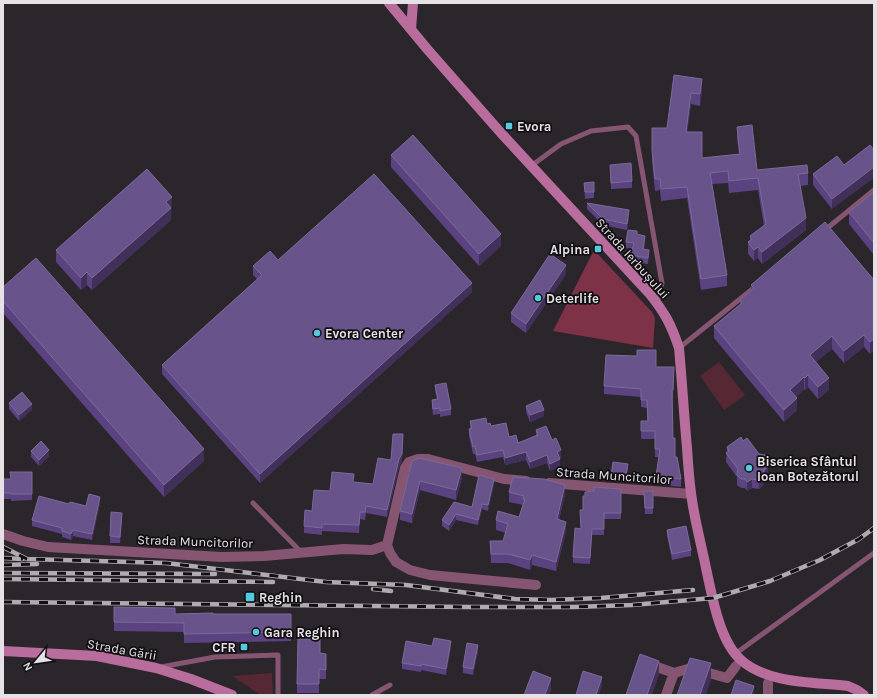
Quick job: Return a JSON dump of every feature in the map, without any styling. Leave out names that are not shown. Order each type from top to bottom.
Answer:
[{"type":"main road","name":"Strada Ierbușului","points":[[389,3],[428,50],[531,166],[650,293],[666,315],[673,328],[679,348],[691,494],[713,598],[724,638],[735,654],[747,664],[765,674],[780,678],[848,686],[858,690],[864,695]]},
{"type":"main road","points":[[411,29],[413,3]]},
{"type":"main road","name":"Strada Gării","points":[[3,650],[96,656],[156,668],[191,679],[232,695]]},
{"type":"street","name":"Strada Muncitorilor","points":[[3,534],[48,547],[222,557],[264,556],[343,549],[372,550],[387,545],[405,468],[409,462],[418,459],[428,459],[504,479],[691,494]]},
{"type":"street","points":[[387,545],[396,562],[410,570],[430,575],[536,584]]},
{"type":"street","points":[[641,661],[674,672],[691,668],[727,678],[736,666]]},
{"type":"street","points":[[666,695],[674,672]]},
{"type":"street","points":[[768,682],[768,695]]},
{"type":"lane","points":[[531,166],[561,144],[591,131],[628,127],[636,136],[662,283],[657,303]]},
{"type":"lane","points":[[819,235],[874,190]]},
{"type":"lane","points":[[679,348],[758,285]]},
{"type":"lane","points":[[253,503],[300,552]]},
{"type":"lane","points":[[735,654],[874,553]]},
{"type":"lane","points":[[156,668],[215,657],[278,655],[278,695]]},
{"type":"lane","points":[[372,695],[390,685]]},
{"type":"shaded area","points":[[594,250],[652,312],[655,318],[653,348],[553,331]]},
{"type":"shaded area","points":[[719,362],[745,395],[724,410],[700,376]]},
{"type":"shaded area","points":[[272,673],[273,695],[261,695],[232,676]]},
{"type":"building","points":[[674,75],[702,79],[700,94],[691,93],[686,132],[702,132],[702,158],[740,154],[737,127],[752,125],[757,170],[807,165],[808,173],[798,174],[806,218],[762,252],[758,247],[754,250],[748,242],[752,239],[750,236],[766,224],[758,178],[729,181],[728,171],[710,173],[727,275],[701,279],[687,187],[661,189],[660,179],[655,179],[652,150],[652,128],[667,128]]},
{"type":"building","points":[[413,135],[501,234],[479,254],[391,155]]},
{"type":"building","points":[[870,145],[874,150],[874,167],[832,199],[813,174],[837,156],[844,165]]},
{"type":"building","points":[[631,163],[632,181],[611,183],[610,165]]},
{"type":"building","points":[[147,169],[172,197],[166,202],[171,208],[92,278],[87,272],[81,278],[56,250]]},
{"type":"building","name":"Evora Center","points":[[374,174],[472,283],[260,474],[162,365],[262,275],[253,266],[270,251],[278,260]]},
{"type":"building","points":[[594,182],[594,192],[585,192],[584,183]]},
{"type":"building","points":[[874,192],[874,243],[849,212]]},
{"type":"building","points":[[587,203],[629,210],[627,224],[603,219]]},
{"type":"building","points":[[825,222],[874,280],[874,339],[870,342],[864,335],[844,351],[832,336],[810,355],[829,378],[818,387],[808,375],[805,378],[804,377],[790,390],[797,398],[784,410],[714,326],[742,303],[740,300],[754,288],[751,285]]},
{"type":"building","points":[[628,230],[637,231],[637,234],[645,236],[643,249],[649,250],[648,258],[631,255],[634,243],[626,242]]},
{"type":"building","name":"Deterlife","points":[[550,254],[566,265],[526,324],[511,313]]},
{"type":"building","points":[[36,258],[204,449],[164,485],[3,301],[3,287]]},
{"type":"building","points":[[637,350],[656,350],[656,367],[674,367],[672,390],[673,438],[675,438],[675,457],[677,457],[681,479],[656,476],[660,449],[655,449],[655,431],[641,431],[641,421],[648,421],[647,400],[641,400],[641,389],[604,386],[606,355],[637,356]]},
{"type":"building","points":[[446,383],[451,409],[440,411],[440,408],[433,409],[432,400],[438,399],[435,385]]},
{"type":"building","points":[[22,392],[32,404],[19,415],[9,403]]},
{"type":"building","points":[[540,400],[544,410],[530,415],[526,406]]},
{"type":"building","points":[[486,418],[487,424],[490,423],[491,426],[506,423],[509,437],[516,435],[518,443],[538,435],[536,430],[546,426],[552,440],[556,438],[561,450],[557,452],[560,459],[550,464],[547,455],[530,462],[526,452],[505,458],[503,450],[477,455],[475,446],[473,447],[469,429],[472,428],[470,421]]},
{"type":"building","points":[[393,434],[403,434],[402,454],[399,459],[387,510],[366,506],[365,512],[360,512],[359,525],[322,524],[322,528],[304,526],[305,510],[312,511],[314,490],[330,491],[332,472],[354,474],[353,482],[373,484],[378,458],[391,460]]},
{"type":"building","name":"Biserica Sfântul Ioan Botezătorul","points":[[741,437],[743,441],[747,438],[759,454],[765,455],[766,457],[768,467],[764,470],[764,475],[759,480],[752,479],[747,482],[745,479],[741,479],[737,475],[738,469],[726,453],[729,451],[727,447]]},
{"type":"building","points":[[41,441],[49,450],[39,460],[31,451]]},
{"type":"building","points":[[419,458],[462,468],[456,490],[420,481],[412,514],[400,511],[412,461]]},
{"type":"building","points":[[613,462],[628,464],[626,475],[611,475]]},
{"type":"building","points":[[10,472],[32,472],[32,494],[3,493],[3,479],[11,479]]},
{"type":"building","points":[[479,475],[494,479],[488,505],[482,504],[478,520],[456,514],[449,525],[442,520],[454,502],[472,507]]},
{"type":"building","points":[[513,477],[544,479],[565,485],[557,519],[566,522],[556,562],[532,555],[530,560],[508,554],[491,554],[490,541],[503,541],[508,524],[496,520],[498,511],[519,517],[525,499],[523,499],[524,496],[509,492]]},
{"type":"building","points":[[594,487],[621,489],[621,513],[604,513],[604,529],[592,529],[590,558],[573,557],[575,528],[581,529],[580,510],[583,510],[583,496],[585,496],[585,492],[594,491]]},
{"type":"building","points":[[644,491],[653,491],[653,508],[645,508]]},
{"type":"building","points":[[89,494],[100,497],[92,534],[73,530],[71,534],[62,531],[62,528],[32,520],[39,496],[69,504],[70,502],[86,506]]},
{"type":"building","points":[[111,512],[122,513],[120,537],[110,536]]},
{"type":"building","points":[[686,526],[691,550],[672,554],[667,530]]},
{"type":"building","points":[[114,607],[175,608],[175,614],[291,614],[291,632],[184,634],[184,623],[114,622]]},
{"type":"building","points":[[434,638],[451,641],[446,669],[421,664],[421,666],[402,663],[406,641],[432,646]]},
{"type":"building","points":[[298,639],[320,639],[320,653],[326,654],[326,670],[319,669],[319,684],[297,684]]},
{"type":"building","points":[[467,643],[478,645],[473,669],[463,667]]},
{"type":"building","points":[[640,654],[659,661],[647,695],[626,695]]},
{"type":"building","points":[[690,658],[711,663],[700,695],[677,695]]},
{"type":"building","points":[[533,671],[551,678],[545,695],[524,695]]},
{"type":"building","points":[[583,671],[602,677],[596,695],[576,695]]},
{"type":"building","points":[[736,680],[754,686],[751,695],[731,695]]},
{"type":"railway","points":[[3,602],[468,607],[574,607],[632,605],[713,598],[770,581],[820,560],[859,539],[874,528]]},
{"type":"railway","points":[[3,547],[27,559],[166,563],[326,582],[406,585],[515,599],[552,600],[601,598],[693,590]]},
{"type":"railway","points":[[3,558],[23,559]]},
{"type":"railway","points":[[3,565],[37,564]]},
{"type":"railway","points":[[3,573],[215,574]]},
{"type":"railway","points":[[3,579],[273,582]]},
{"type":"railway","points":[[373,589],[391,591]]},
{"type":"place","name":"Evora","points":[[509,126]]},
{"type":"place","name":"Alpina","points":[[598,249]]},
{"type":"place","name":"Deterlife","points":[[538,298]]},
{"type":"place","name":"Evora Center","points":[[317,333]]},
{"type":"place","name":"Biserica Sfântul Ioan Botezătorul","points":[[749,468]]},
{"type":"place","name":"Reghin","points":[[250,597]]},
{"type":"place","name":"Gara Reghin","points":[[256,632]]},
{"type":"place","name":"CFR","points":[[244,647]]}]
